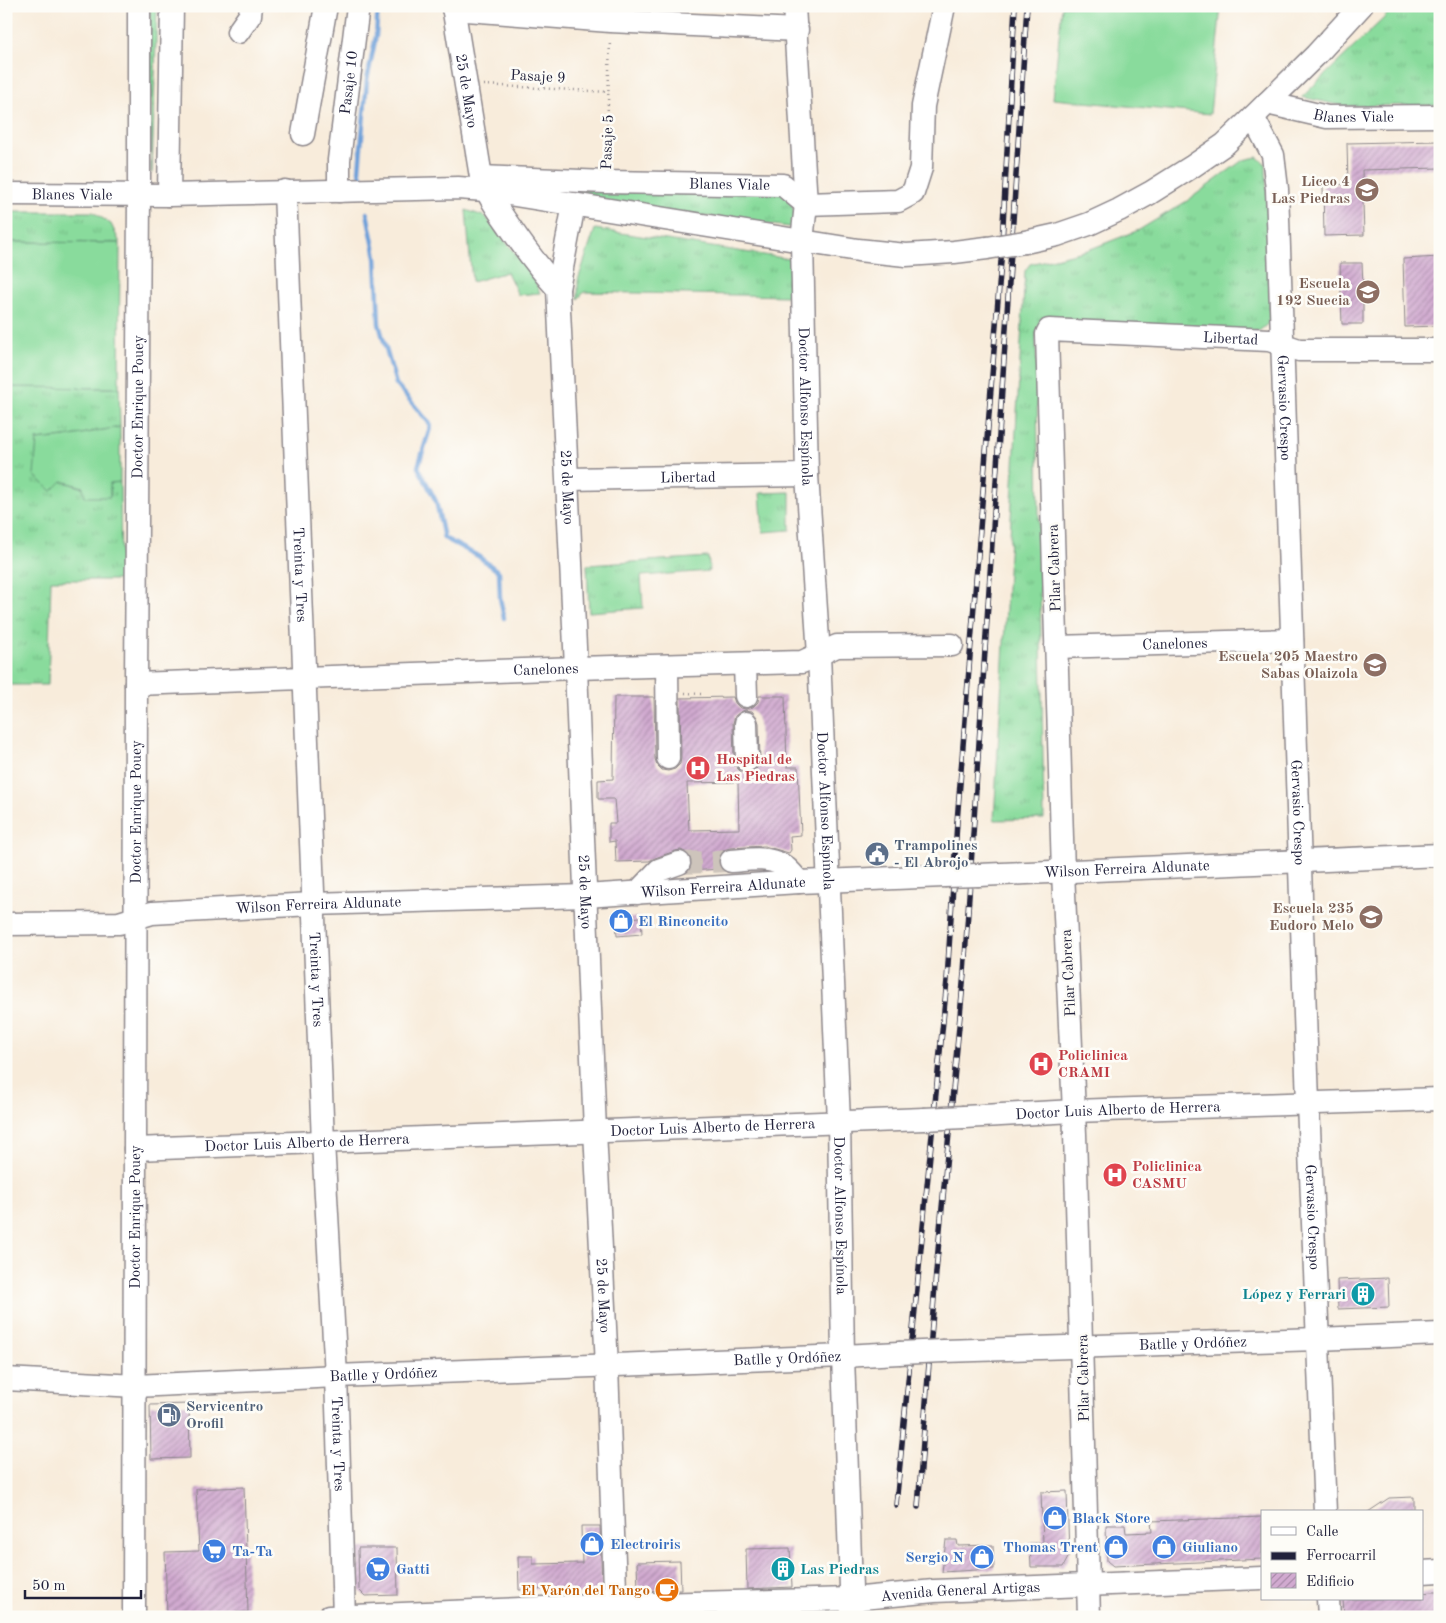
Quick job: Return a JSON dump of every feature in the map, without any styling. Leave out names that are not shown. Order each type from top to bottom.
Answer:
[{"type":"street","name":"Doctor Enrique Pouey","points":[[134,1617],[136,1386],[136,684],[140,195],[139,6]]},
{"type":"street","points":[[169,196],[172,6]]},
{"type":"street","points":[[238,32],[250,15],[251,6]]},
{"type":"street","points":[[303,134],[326,6]]},
{"type":"street","name":"Pasaje 10","points":[[339,191],[339,160],[358,6]]},
{"type":"street","name":"Doctor Alfonso Espínola","points":[[794,6],[806,204],[802,241],[807,474],[819,655],[839,1122],[843,1356],[852,1608]]},
{"type":"street","points":[[806,204],[898,201],[914,193],[921,168],[923,106],[944,6]]},
{"type":"street","points":[[483,183],[574,204],[858,250],[906,255],[954,252],[1025,242],[1057,235],[1089,224],[1119,210],[1150,193],[1225,144],[1316,55],[1361,6]]},
{"type":"street","points":[[453,8],[610,20],[796,30]]},
{"type":"street","name":"25 de Mayo","points":[[453,8],[483,183],[534,263],[558,289],[568,479],[594,1131],[607,1366],[616,1611]]},
{"type":"street","name":"Blanes Viale","points":[[1260,110],[1327,117],[1440,116]]},
{"type":"street","name":"Gervasio Crespo","points":[[1260,110],[1272,155],[1277,189],[1299,862],[1325,1510]]},
{"type":"street","name":"Blanes Viale","points":[[6,194],[169,196],[285,191],[458,188],[483,183],[606,182],[783,185],[806,204]]},
{"type":"street","name":"Treinta y Tres","points":[[285,191],[305,677],[312,904],[336,1376],[344,1616]]},
{"type":"street","points":[[558,289],[574,204]]},
{"type":"street","name":"Libertad","points":[[1049,330],[1269,340],[1299,350],[1440,350]]},
{"type":"street","name":"Pilar Cabrera","points":[[1049,330],[1046,339],[1090,1617]]},
{"type":"street","name":"Libertad","points":[[568,479],[807,474]]},
{"type":"street","name":"Canelones","points":[[1056,647],[1292,640]]},
{"type":"street","name":"Canelones","points":[[136,684],[802,662],[837,646],[952,645]]},
{"type":"street","points":[[745,664],[746,696]]},
{"type":"street","points":[[667,666],[668,758]]},
{"type":"street","points":[[746,723],[747,760]]},
{"type":"street","name":"Wilson Ferreira Aldunate","points":[[6,924],[119,923],[152,913],[312,904],[585,896],[799,882],[1440,855]]},
{"type":"street","points":[[731,861],[758,859],[771,861],[783,866],[799,882]]},
{"type":"street","points":[[637,893],[659,870],[679,863]]},
{"type":"street","name":"Doctor Luis Alberto de Herrera","points":[[135,1149],[924,1119],[1074,1111],[1440,1099]]},
{"type":"street","name":"Batlle y Ordóñez","points":[[6,1379],[136,1386],[944,1351],[1440,1334]]},
{"type":"street","points":[[1424,1572],[1440,1571]]},
{"type":"street","name":"Avenida General Artigas","points":[[329,1617],[852,1608],[934,1591],[1261,1578]]},
{"type":"street","points":[[1328,1600],[1329,1617]]},
{"type":"path","name":"Pasaje 5","points":[[606,182],[610,20]]},
{"type":"path","name":"Pasaje 9","points":[[465,84],[609,92]]},
{"type":"green space","points":[[150,6],[157,7],[151,174]]},
{"type":"green space","points":[[1062,6],[1221,6],[1210,114],[1053,99]]},
{"type":"green space","points":[[1392,6],[1440,6],[1440,105],[1343,106],[1302,97],[1385,17]]},
{"type":"green space","points":[[1257,157],[1266,164],[1270,322],[1259,331],[1041,324],[1036,332],[1044,819],[994,820],[1025,271],[1030,264],[1088,250],[1139,230],[1187,201],[1243,160]]},
{"type":"green space","points":[[777,188],[789,193],[795,216],[793,225],[789,227],[512,191]]},
{"type":"green space","points":[[466,210],[486,217],[533,276],[540,293],[518,295],[507,272],[472,282]]},
{"type":"green space","points":[[6,212],[93,212],[111,224],[120,243],[6,242]]},
{"type":"green space","points":[[595,229],[790,259],[789,296],[584,292],[578,299],[578,280]]},
{"type":"green space","points":[[6,242],[120,243],[119,388],[6,387]]},
{"type":"green space","points":[[6,387],[119,388],[120,427],[37,440],[52,491],[61,481],[110,496],[110,483],[120,482],[121,580],[51,580],[48,685],[6,685]]},
{"type":"green space","points":[[120,427],[120,482],[110,483],[110,497],[85,497],[83,487],[62,481],[52,491],[34,475],[37,440]]},
{"type":"green space","points":[[790,492],[790,530],[763,532],[760,493]]},
{"type":"green space","points":[[708,557],[710,571],[641,576],[643,608],[589,612],[587,565]]},
{"type":"building","points":[[1440,141],[1440,168],[1362,170],[1364,235],[1324,236],[1323,185],[1348,184],[1347,143]]},
{"type":"building","points":[[1440,257],[1440,326],[1405,327],[1403,259]]},
{"type":"building","points":[[1340,263],[1362,263],[1363,287],[1366,287],[1366,300],[1363,300],[1363,324],[1342,324]]},
{"type":"building","points":[[759,696],[785,696],[787,767],[798,767],[801,835],[790,836],[791,850],[789,853],[764,846],[730,848],[723,850],[719,856],[718,862],[721,869],[689,871],[692,865],[691,858],[681,850],[649,861],[616,862],[615,841],[609,842],[609,823],[616,823],[614,799],[598,799],[598,780],[613,779],[614,697],[654,697],[655,759],[657,765],[662,770],[668,771],[675,769],[680,764],[681,758],[680,698],[733,697],[735,703],[740,708],[746,709],[753,707],[758,702]],"holes":[[[745,710],[752,711],[759,723],[759,766],[754,771],[747,773],[741,772],[736,767],[734,761],[733,723],[735,716]],[[738,782],[739,829],[689,830],[687,783]]]},
{"type":"building","points":[[641,917],[642,934],[617,936],[616,919]]},
{"type":"building","name":"López y Ferrari","points":[[1388,1278],[1389,1307],[1338,1309],[1337,1280]]},
{"type":"building","points":[[189,1404],[190,1458],[151,1459],[150,1405]]},
{"type":"building","name":"Ta-Ta","points":[[244,1487],[248,1612],[167,1615],[165,1552],[199,1551],[196,1489]]},
{"type":"building","name":"Black Store","points":[[1067,1491],[1069,1556],[1063,1567],[1031,1567],[1030,1543],[1043,1543],[1041,1492]]},
{"type":"building","points":[[1414,1497],[1414,1510],[1371,1510],[1389,1498]]},
{"type":"building","points":[[1261,1517],[1261,1559],[1113,1566],[1107,1561],[1106,1525],[1125,1525],[1126,1533],[1152,1532],[1151,1521]]},
{"type":"building","points":[[581,1526],[600,1526],[602,1590],[600,1593],[546,1595],[546,1589],[519,1590],[518,1556],[533,1556],[533,1564],[582,1563]]},
{"type":"building","points":[[946,1540],[957,1540],[958,1546],[993,1545],[994,1569],[942,1572]]},
{"type":"building","name":"Gatti","points":[[358,1548],[397,1548],[398,1595],[365,1596],[359,1590]]},
{"type":"building","points":[[790,1548],[792,1587],[747,1589],[746,1549]]},
{"type":"building","points":[[680,1561],[681,1590],[638,1591],[637,1562]]},
{"type":"building","points":[[1440,1592],[1440,1617],[1344,1617],[1343,1600],[1424,1600],[1424,1593]]},
{"type":"waterway","points":[[362,180],[359,170],[367,80],[376,36],[378,6]]},
{"type":"waterway","points":[[367,213],[376,257],[379,324],[396,384],[431,425],[418,467],[436,501],[444,538],[478,556],[499,572],[500,598],[504,618]]},
{"type":"tunnel","points":[[679,863],[731,861]]},
{"type":"railway","points":[[896,1505],[947,980],[957,822],[1001,261],[1015,6]]},
{"type":"railway","points":[[918,1507],[936,1272],[964,973],[1027,6]]},
{"type":"place","name":"Liceo 4 Las Piedras","points":[[1367,190]]},
{"type":"place","name":"Escuela 192 Suecia","points":[[1368,292]]},
{"type":"place","name":"Escuela 205 Maestro Sabas Olaizola","points":[[1375,665]]},
{"type":"place","name":"Hospital de Las Piedras","points":[[698,768]]},
{"type":"place","name":"Trampolines - El Abrojo","points":[[877,854]]},
{"type":"place","name":"Escuela 235 Eudoro Melo","points":[[1371,917]]},
{"type":"place","name":"El Rinconcito","points":[[621,921]]},
{"type":"place","name":"Policlinica CRAMI","points":[[1041,1064]]},
{"type":"place","name":"Policlinica CASMU","points":[[1115,1175]]},
{"type":"place","name":"López y Ferrari","points":[[1363,1294]]},
{"type":"place","name":"Servicentro Orofil","points":[[169,1415]]},
{"type":"place","name":"Black Store","points":[[1055,1518]]},
{"type":"place","name":"Electroiris","points":[[592,1544]]},
{"type":"place","name":"Thomas Trent","points":[[1116,1547]]},
{"type":"place","name":"Giuliano","points":[[1164,1547]]},
{"type":"place","name":"Ta-Ta","points":[[214,1551]]},
{"type":"place","name":"Sergio N","points":[[982,1557]]},
{"type":"place","name":"Gatti","points":[[378,1569]]},
{"type":"place","name":"Las Piedras","points":[[783,1569]]},
{"type":"place","name":"El Varón del Tango","points":[[667,1590]]}]
